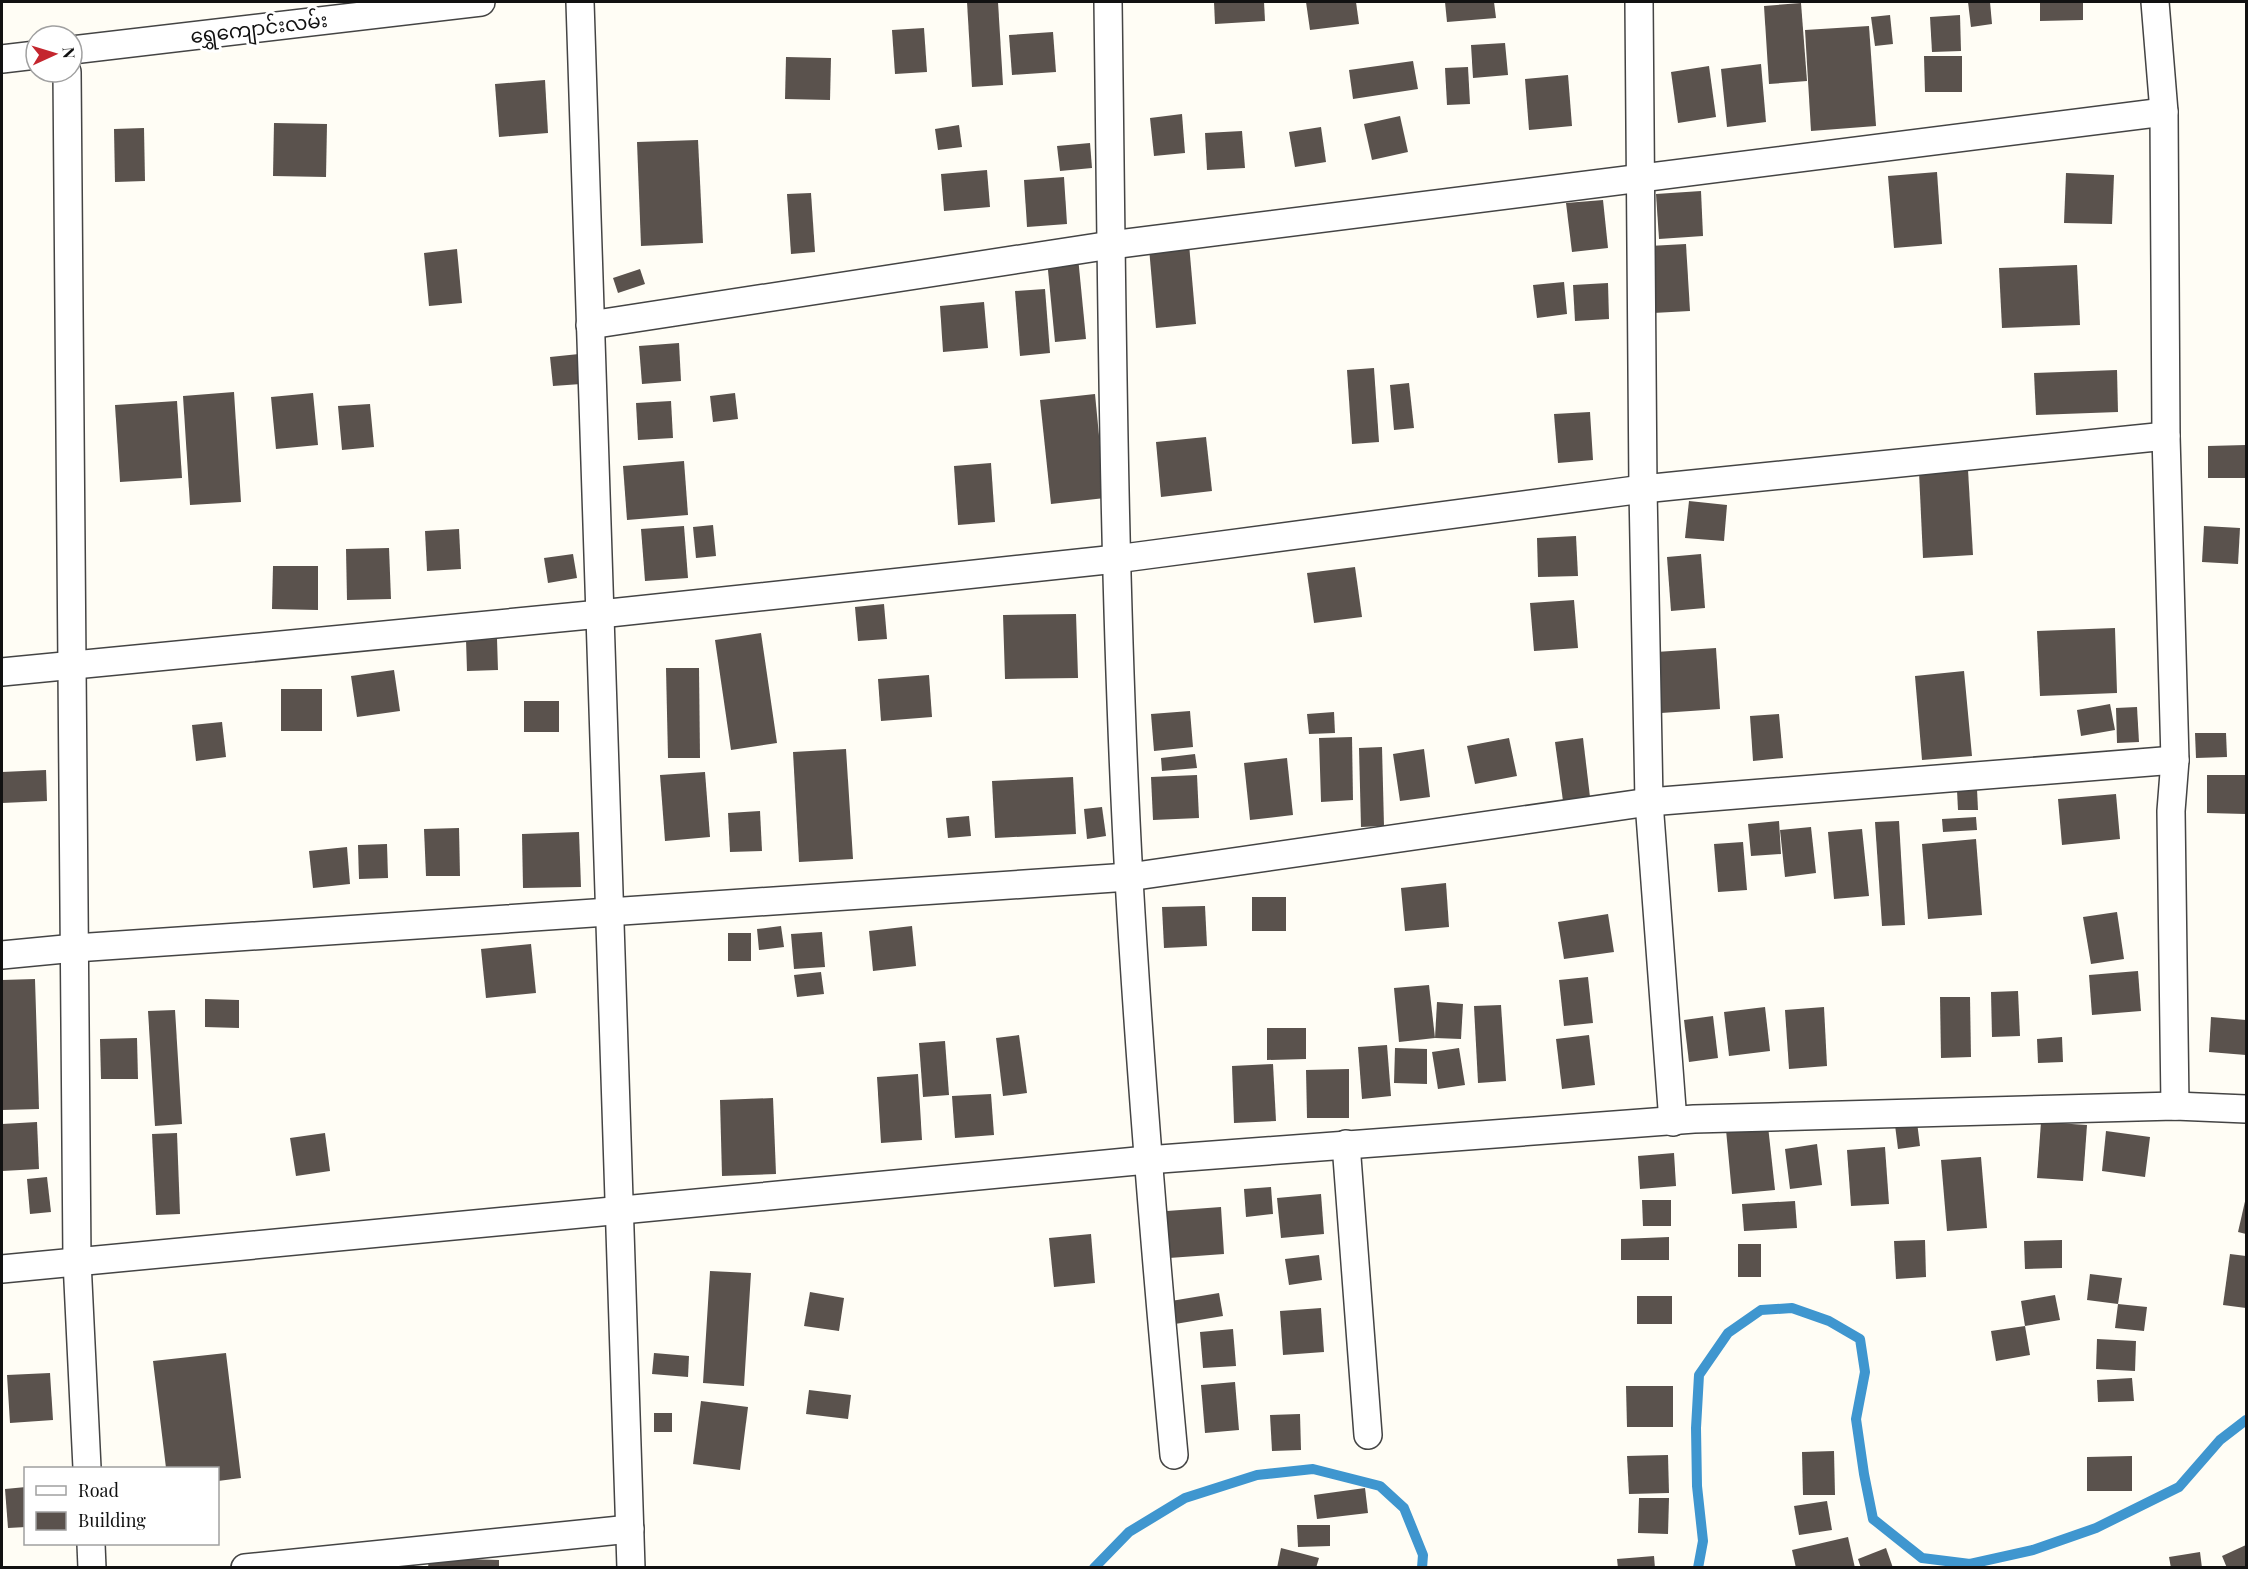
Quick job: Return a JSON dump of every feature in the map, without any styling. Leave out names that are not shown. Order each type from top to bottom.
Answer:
[{"type":"street","name":"ရွှေကျောင်းလမ်း","points":[[84,49],[481,2]]},
{"type":"street","points":[[580,2],[631,1568]]},
{"type":"street","points":[[1108,2],[1116,559],[1129,877],[1147,1160],[1174,1455]]},
{"type":"street","points":[[1639,2],[1643,489],[1649,802],[1673,1122]]},
{"type":"street","points":[[2155,2],[2164,112],[2166,436],[2175,760],[2171,811],[2175,1106]]},
{"type":"street","points":[[2,59],[24,56]]},
{"type":"street","points":[[67,84],[77,1261],[87,1467]]},
{"type":"street","points":[[590,325],[1111,245],[2164,112]]},
{"type":"street","points":[[2,672],[600,614],[1116,559],[1643,489],[2166,436]]},
{"type":"street","points":[[2,955],[609,911],[1129,877],[1649,802],[2175,760]]},
{"type":"street","points":[[2,1269],[1147,1160],[1694,1119],[2175,1106],[2247,1109]]},
{"type":"street","points":[[1346,1144],[1368,1435]]},
{"type":"street","points":[[245,1568],[630,1529]]},
{"type":"street","points":[[91,1545],[92,1568]]},
{"type":"building","points":[[967,2],[998,2],[1003,85],[972,87]]},
{"type":"building","points":[[1214,2],[1264,2],[1265,21],[1215,24]]},
{"type":"building","points":[[1306,2],[1356,2],[1359,24],[1310,30]]},
{"type":"building","points":[[1445,2],[1494,2],[1496,18],[1447,22]]},
{"type":"building","points":[[1968,2],[1990,2],[1992,24],[1971,27]]},
{"type":"building","points":[[2040,2],[2083,2],[2083,20],[2040,21]]},
{"type":"building","points":[[1801,3],[1807,81],[1769,84],[1764,6]]},
{"type":"building","points":[[1890,15],[1893,44],[1875,46],[1871,17]]},
{"type":"building","points":[[1960,15],[1961,51],[1932,52],[1930,17]]},
{"type":"building","points":[[1869,26],[1876,126],[1811,131],[1805,30]]},
{"type":"building","points":[[924,28],[927,72],[895,74],[892,30]]},
{"type":"building","points":[[1053,32],[1056,72],[1012,75],[1009,35]]},
{"type":"building","points":[[1505,43],[1508,75],[1473,78],[1471,45]]},
{"type":"building","points":[[1924,56],[1962,56],[1962,92],[1925,92]]},
{"type":"building","points":[[786,57],[831,58],[830,100],[785,99]]},
{"type":"building","points":[[1413,61],[1418,89],[1353,99],[1349,70]]},
{"type":"building","points":[[1761,64],[1766,122],[1727,127],[1721,69]]},
{"type":"building","points":[[1709,66],[1716,117],[1678,123],[1671,72]]},
{"type":"building","points":[[1468,67],[1470,104],[1447,105],[1445,68]]},
{"type":"building","points":[[1568,75],[1572,126],[1529,130],[1525,79]]},
{"type":"building","points":[[545,80],[548,133],[499,137],[495,84]]},
{"type":"building","points":[[1182,114],[1185,153],[1154,156],[1150,118]]},
{"type":"building","points":[[1400,116],[1408,152],[1372,160],[1364,124]]},
{"type":"building","points":[[274,123],[327,124],[326,177],[273,176]]},
{"type":"building","points":[[959,125],[962,147],[938,150],[935,129]]},
{"type":"building","points":[[1321,127],[1326,162],[1295,167],[1289,132]]},
{"type":"building","points":[[144,128],[145,181],[115,182],[114,129]]},
{"type":"building","points":[[1242,131],[1245,168],[1207,170],[1205,133]]},
{"type":"building","points":[[698,140],[703,243],[641,246],[637,142]]},
{"type":"building","points":[[1090,143],[1092,168],[1060,171],[1057,146]]},
{"type":"building","points":[[987,170],[990,207],[944,211],[941,174]]},
{"type":"building","points":[[1937,172],[1942,244],[1894,248],[1888,176]]},
{"type":"building","points":[[2066,173],[2114,175],[2112,224],[2064,223]]},
{"type":"building","points":[[1064,177],[1067,224],[1027,227],[1024,180]]},
{"type":"building","points":[[1701,191],[1703,236],[1659,239],[1656,194]]},
{"type":"building","points":[[811,193],[815,252],[791,254],[787,194]]},
{"type":"building","points":[[1603,200],[1608,248],[1572,252],[1566,203]]},
{"type":"building","points":[[1189,244],[1196,324],[1156,328],[1149,248]]},
{"type":"building","points":[[1686,244],[1690,311],[1653,313],[1649,246]]},
{"type":"building","points":[[457,249],[462,303],[429,306],[424,253]]},
{"type":"building","points":[[1078,257],[1086,339],[1055,342],[1047,260]]},
{"type":"building","points":[[2077,265],[2080,325],[2002,328],[1999,268]]},
{"type":"building","points":[[640,269],[645,284],[618,293],[613,278]]},
{"type":"building","points":[[1564,282],[1567,314],[1537,318],[1533,285]]},
{"type":"building","points":[[1608,283],[1609,319],[1575,321],[1573,285]]},
{"type":"building","points":[[1045,289],[1050,353],[1020,356],[1015,291]]},
{"type":"building","points":[[984,302],[988,348],[943,352],[940,306]]},
{"type":"building","points":[[679,343],[681,381],[642,384],[639,346]]},
{"type":"building","points":[[579,354],[581,384],[553,386],[550,357]]},
{"type":"building","points":[[1374,368],[1379,442],[1352,444],[1347,370]]},
{"type":"building","points":[[2117,370],[2118,412],[2036,415],[2034,373]]},
{"type":"building","points":[[1409,383],[1414,428],[1394,430],[1390,385]]},
{"type":"building","points":[[234,392],[241,502],[190,505],[183,396]]},
{"type":"building","points":[[313,393],[318,445],[276,449],[271,397]]},
{"type":"building","points":[[735,393],[738,419],[713,422],[710,396]]},
{"type":"building","points":[[1095,394],[1105,498],[1051,504],[1040,400]]},
{"type":"building","points":[[177,401],[182,478],[120,482],[115,405]]},
{"type":"building","points":[[671,401],[673,438],[638,440],[636,403]]},
{"type":"building","points":[[370,404],[374,447],[342,450],[338,406]]},
{"type":"building","points":[[1590,412],[1593,460],[1558,463],[1554,414]]},
{"type":"building","points":[[1206,437],[1212,491],[1161,497],[1156,442]]},
{"type":"building","points":[[2246,445],[2246,478],[2208,478],[2208,446]]},
{"type":"building","points":[[684,461],[688,515],[627,520],[623,466]]},
{"type":"building","points":[[991,463],[995,522],[958,525],[954,466]]},
{"type":"building","points":[[1968,470],[1973,555],[1923,558],[1919,472]]},
{"type":"building","points":[[1689,501],[1727,505],[1724,541],[1685,538]]},
{"type":"building","points":[[713,525],[716,556],[696,558],[693,527]]},
{"type":"building","points":[[684,526],[688,578],[645,581],[641,529]]},
{"type":"building","points":[[2204,526],[2240,528],[2238,564],[2202,562]]},
{"type":"building","points":[[459,529],[461,569],[427,571],[425,531]]},
{"type":"building","points":[[1576,536],[1578,576],[1538,577],[1537,538]]},
{"type":"building","points":[[389,548],[391,599],[347,600],[346,549]]},
{"type":"building","points":[[573,554],[577,578],[548,583],[544,558]]},
{"type":"building","points":[[1701,554],[1705,608],[1671,611],[1667,557]]},
{"type":"building","points":[[273,566],[318,566],[318,610],[272,609]]},
{"type":"building","points":[[1355,567],[1362,617],[1314,623],[1307,573]]},
{"type":"building","points":[[1574,600],[1578,648],[1534,651],[1530,603]]},
{"type":"building","points":[[884,604],[887,639],[858,641],[855,607]]},
{"type":"building","points":[[1076,614],[1078,678],[1005,679],[1003,615]]},
{"type":"building","points":[[2115,628],[2117,693],[2040,696],[2037,631]]},
{"type":"building","points":[[761,633],[777,743],[731,750],[715,640]]},
{"type":"building","points":[[497,639],[498,670],[467,671],[466,640]]},
{"type":"building","points":[[1716,648],[1720,709],[1661,713],[1656,652]]},
{"type":"building","points":[[666,668],[699,668],[700,758],[668,758]]},
{"type":"building","points":[[394,670],[400,711],[357,717],[351,676]]},
{"type":"building","points":[[1964,671],[1972,756],[1922,760],[1915,676]]},
{"type":"building","points":[[929,675],[932,717],[881,721],[878,679]]},
{"type":"building","points":[[281,689],[322,689],[322,731],[281,731]]},
{"type":"building","points":[[524,701],[559,701],[559,732],[524,732]]},
{"type":"building","points":[[2110,704],[2115,730],[2081,736],[2077,710]]},
{"type":"building","points":[[2137,707],[2139,742],[2117,743],[2116,708]]},
{"type":"building","points":[[1190,711],[1193,747],[1154,751],[1151,714]]},
{"type":"building","points":[[1334,712],[1335,733],[1309,734],[1307,714]]},
{"type":"building","points":[[1779,714],[1783,758],[1753,761],[1750,716]]},
{"type":"building","points":[[222,722],[226,757],[196,761],[192,725]]},
{"type":"building","points":[[2195,733],[2226,733],[2227,757],[2196,758]]},
{"type":"building","points":[[1352,737],[1353,800],[1321,802],[1319,738]]},
{"type":"building","points":[[1509,738],[1517,776],[1475,784],[1467,746]]},
{"type":"building","points":[[1583,738],[1590,797],[1563,801],[1555,742]]},
{"type":"building","points":[[1382,747],[1384,826],[1361,827],[1359,748]]},
{"type":"building","points":[[846,749],[853,859],[799,862],[793,752]]},
{"type":"building","points":[[1424,749],[1430,797],[1400,801],[1393,754]]},
{"type":"building","points":[[1195,754],[1197,768],[1162,771],[1161,758]]},
{"type":"building","points":[[1287,758],[1293,815],[1250,820],[1244,763]]},
{"type":"building","points":[[46,770],[47,801],[2,803],[2,772]]},
{"type":"building","points":[[705,772],[710,837],[665,841],[660,775]]},
{"type":"building","points":[[1197,775],[1199,818],[1153,820],[1151,777]]},
{"type":"building","points":[[2207,775],[2246,775],[2246,814],[2207,813]]},
{"type":"building","points":[[1073,777],[1076,834],[995,838],[992,781]]},
{"type":"building","points":[[1977,789],[1978,810],[1958,810],[1957,790]]},
{"type":"building","points":[[2116,794],[2120,839],[2062,845],[2058,799]]},
{"type":"building","points":[[1102,807],[1106,836],[1087,839],[1084,809]]},
{"type":"building","points":[[760,811],[762,851],[730,852],[728,813]]},
{"type":"building","points":[[969,816],[971,836],[948,838],[946,818]]},
{"type":"building","points":[[1976,817],[1977,830],[1943,832],[1942,819]]},
{"type":"building","points":[[1779,821],[1781,854],[1751,856],[1748,824]]},
{"type":"building","points":[[1899,821],[1905,925],[1882,926],[1875,822]]},
{"type":"building","points":[[1811,827],[1816,873],[1785,877],[1780,830]]},
{"type":"building","points":[[459,828],[460,876],[426,876],[424,829]]},
{"type":"building","points":[[1862,829],[1869,896],[1834,899],[1828,832]]},
{"type":"building","points":[[579,832],[581,887],[523,888],[522,834]]},
{"type":"building","points":[[1976,839],[1982,915],[1928,919],[1922,844]]},
{"type":"building","points":[[1743,842],[1747,890],[1718,892],[1714,844]]},
{"type":"building","points":[[387,844],[388,878],[359,879],[358,845]]},
{"type":"building","points":[[347,847],[350,884],[313,888],[309,851]]},
{"type":"building","points":[[1446,883],[1449,927],[1405,931],[1401,888]]},
{"type":"building","points":[[1252,897],[1286,897],[1286,931],[1252,931]]},
{"type":"building","points":[[1205,906],[1207,946],[1164,948],[1162,907]]},
{"type":"building","points":[[2117,912],[2124,959],[2091,964],[2083,917]]},
{"type":"building","points":[[1608,914],[1614,952],[1564,959],[1558,922]]},
{"type":"building","points":[[781,926],[784,947],[759,950],[757,929]]},
{"type":"building","points":[[912,926],[916,966],[873,971],[869,931]]},
{"type":"building","points":[[822,932],[825,967],[794,969],[791,934]]},
{"type":"building","points":[[728,933],[751,933],[751,961],[728,961]]},
{"type":"building","points":[[531,944],[536,993],[486,998],[481,949]]},
{"type":"building","points":[[2138,971],[2141,1011],[2092,1015],[2089,975]]},
{"type":"building","points":[[821,972],[824,994],[797,997],[794,975]]},
{"type":"building","points":[[1588,977],[1593,1023],[1564,1026],[1559,980]]},
{"type":"building","points":[[35,979],[39,1109],[2,1110],[2,980]]},
{"type":"building","points":[[1429,985],[1435,1038],[1399,1042],[1394,988]]},
{"type":"building","points":[[2018,991],[2020,1036],[1992,1037],[1991,992]]},
{"type":"building","points":[[1940,997],[1970,997],[1971,1057],[1941,1058]]},
{"type":"building","points":[[205,999],[239,1000],[239,1028],[205,1027]]},
{"type":"building","points":[[1437,1002],[1463,1004],[1461,1039],[1435,1038]]},
{"type":"building","points":[[1501,1005],[1506,1081],[1478,1083],[1474,1006]]},
{"type":"building","points":[[1765,1007],[1770,1051],[1729,1056],[1724,1012]]},
{"type":"building","points":[[1824,1007],[1827,1066],[1789,1069],[1785,1010]]},
{"type":"building","points":[[175,1010],[182,1124],[155,1126],[148,1011]]},
{"type":"building","points":[[1713,1016],[1718,1058],[1689,1062],[1684,1020]]},
{"type":"building","points":[[2211,1017],[2246,1020],[2246,1055],[2209,1052]]},
{"type":"building","points":[[1267,1028],[1306,1028],[1306,1059],[1267,1060]]},
{"type":"building","points":[[1019,1035],[1027,1093],[1003,1096],[996,1038]]},
{"type":"building","points":[[1589,1035],[1595,1085],[1562,1089],[1556,1039]]},
{"type":"building","points":[[2062,1037],[2063,1062],[2038,1063],[2037,1039]]},
{"type":"building","points":[[137,1038],[138,1079],[101,1079],[100,1039]]},
{"type":"building","points":[[945,1041],[949,1095],[923,1097],[919,1043]]},
{"type":"building","points":[[1387,1045],[1391,1096],[1362,1099],[1358,1047]]},
{"type":"building","points":[[1395,1048],[1427,1049],[1427,1084],[1394,1083]]},
{"type":"building","points":[[1459,1048],[1465,1085],[1438,1089],[1432,1052]]},
{"type":"building","points":[[1273,1064],[1276,1121],[1234,1123],[1232,1066]]},
{"type":"building","points":[[1349,1069],[1349,1118],[1307,1118],[1306,1070]]},
{"type":"building","points":[[918,1074],[922,1140],[881,1143],[877,1077]]},
{"type":"building","points":[[991,1094],[994,1135],[955,1138],[952,1096]]},
{"type":"building","points":[[773,1098],[776,1174],[722,1176],[720,1100]]},
{"type":"building","points":[[37,1122],[39,1169],[2,1171],[2,1124]]},
{"type":"building","points":[[1917,1122],[1920,1146],[1898,1149],[1895,1125]]},
{"type":"building","points":[[2041,1122],[2087,1125],[2083,1181],[2037,1178]]},
{"type":"building","points":[[1768,1126],[1775,1190],[1732,1194],[1726,1130]]},
{"type":"building","points":[[2106,1131],[2150,1137],[2145,1177],[2102,1171]]},
{"type":"building","points":[[177,1133],[180,1214],[156,1215],[152,1134]]},
{"type":"building","points":[[325,1133],[330,1171],[296,1176],[290,1138]]},
{"type":"building","points":[[1817,1144],[1822,1185],[1790,1189],[1785,1149]]},
{"type":"building","points":[[1885,1147],[1889,1204],[1851,1206],[1847,1150]]},
{"type":"building","points":[[1674,1153],[1676,1186],[1640,1189],[1638,1156]]},
{"type":"building","points":[[1981,1157],[1987,1228],[1947,1231],[1941,1160]]},
{"type":"building","points":[[47,1177],[51,1212],[30,1214],[27,1179]]},
{"type":"building","points":[[1271,1187],[1273,1214],[1246,1217],[1244,1189]]},
{"type":"building","points":[[1321,1194],[1324,1234],[1281,1238],[1277,1198]]},
{"type":"building","points":[[2246,1197],[2246,1234],[2238,1232]]},
{"type":"building","points":[[1642,1200],[1671,1200],[1671,1226],[1643,1226]]},
{"type":"building","points":[[1795,1201],[1797,1228],[1744,1231],[1742,1204]]},
{"type":"building","points":[[1221,1207],[1224,1254],[1169,1258],[1167,1211]]},
{"type":"building","points":[[1091,1234],[1095,1283],[1054,1287],[1049,1238]]},
{"type":"building","points":[[1669,1237],[1669,1260],[1621,1260],[1621,1239]]},
{"type":"building","points":[[1925,1240],[1926,1277],[1896,1279],[1894,1241]]},
{"type":"building","points":[[2062,1240],[2062,1268],[2025,1269],[2024,1241]]},
{"type":"building","points":[[1738,1244],[1761,1244],[1761,1277],[1738,1277]]},
{"type":"building","points":[[2230,1254],[2246,1256],[2246,1308],[2223,1305]]},
{"type":"building","points":[[1319,1255],[1322,1280],[1289,1285],[1285,1259]]},
{"type":"building","points":[[710,1271],[751,1273],[744,1386],[703,1383]]},
{"type":"building","points":[[2090,1274],[2122,1278],[2118,1304],[2087,1300]]},
{"type":"building","points":[[810,1292],[844,1298],[839,1331],[804,1326]]},
{"type":"building","points":[[1219,1293],[1223,1316],[1175,1324],[1171,1301]]},
{"type":"building","points":[[2055,1295],[2060,1320],[2025,1326],[2021,1301]]},
{"type":"building","points":[[1637,1296],[1672,1296],[1672,1324],[1637,1324]]},
{"type":"building","points":[[2118,1304],[2147,1307],[2144,1331],[2115,1328]]},
{"type":"building","points":[[1321,1308],[1324,1352],[1283,1355],[1280,1311]]},
{"type":"building","points":[[2025,1326],[2030,1355],[1996,1361],[1991,1331]]},
{"type":"building","points":[[1233,1329],[1236,1366],[1203,1368],[1200,1332]]},
{"type":"building","points":[[2097,1339],[2136,1341],[2135,1371],[2096,1369]]},
{"type":"building","points":[[226,1353],[241,1478],[219,1481],[219,1467],[166,1467],[153,1361]]},
{"type":"building","points":[[654,1353],[689,1356],[688,1377],[652,1374]]},
{"type":"building","points":[[50,1373],[53,1420],[10,1423],[7,1375]]},
{"type":"building","points":[[2132,1378],[2134,1401],[2098,1402],[2097,1380]]},
{"type":"building","points":[[1235,1382],[1239,1430],[1205,1433],[1201,1385]]},
{"type":"building","points":[[1626,1386],[1673,1386],[1673,1427],[1627,1427]]},
{"type":"building","points":[[809,1390],[851,1395],[848,1419],[806,1414]]},
{"type":"building","points":[[701,1401],[748,1407],[740,1470],[693,1464]]},
{"type":"building","points":[[654,1413],[672,1413],[672,1432],[654,1432]]},
{"type":"building","points":[[1300,1414],[1301,1450],[1272,1451],[1270,1415]]},
{"type":"building","points":[[1834,1451],[1835,1495],[1803,1495],[1802,1452]]},
{"type":"building","points":[[1668,1455],[1669,1493],[1629,1494],[1627,1456]]},
{"type":"building","points":[[2132,1456],[2132,1491],[2087,1491],[2087,1457]]},
{"type":"building","points":[[24,1487],[24,1527],[8,1528],[5,1489]]},
{"type":"building","points":[[1365,1488],[1368,1513],[1317,1519],[1314,1495]]},
{"type":"building","points":[[1639,1498],[1669,1498],[1668,1534],[1638,1533]]},
{"type":"building","points":[[1827,1501],[1832,1530],[1799,1535],[1794,1506]]},
{"type":"building","points":[[1297,1525],[1330,1525],[1330,1546],[1298,1547]]},
{"type":"building","points":[[1848,1537],[1855,1568],[1796,1568],[1792,1550]]},
{"type":"building","points":[[2246,1545],[2246,1568],[2227,1568],[2222,1556]]},
{"type":"building","points":[[1281,1548],[1319,1558],[1316,1568],[1277,1568]]},
{"type":"building","points":[[1886,1548],[1893,1568],[1861,1568],[1858,1559]]},
{"type":"building","points":[[2200,1552],[2202,1568],[2171,1568],[2169,1557]]},
{"type":"building","points":[[1654,1556],[1655,1568],[1618,1568],[1617,1559]]},
{"type":"building","points":[[429,1558],[499,1560],[499,1568],[428,1568]]},
{"type":"waterway","points":[[1698,1568],[1703,1541],[1697,1486],[1696,1428],[1699,1375],[1728,1333],[1761,1310],[1792,1308],[1829,1321],[1860,1339],[1865,1372],[1856,1419],[1873,1519],[1922,1558],[1970,1564],[2033,1550],[2096,1528],[2179,1487],[2220,1440],[2246,1420]]},
{"type":"waterway","points":[[1094,1568],[1129,1532],[1185,1498],[1257,1475],[1313,1469],[1380,1486],[1404,1508],[1423,1555],[1422,1568]]}]
